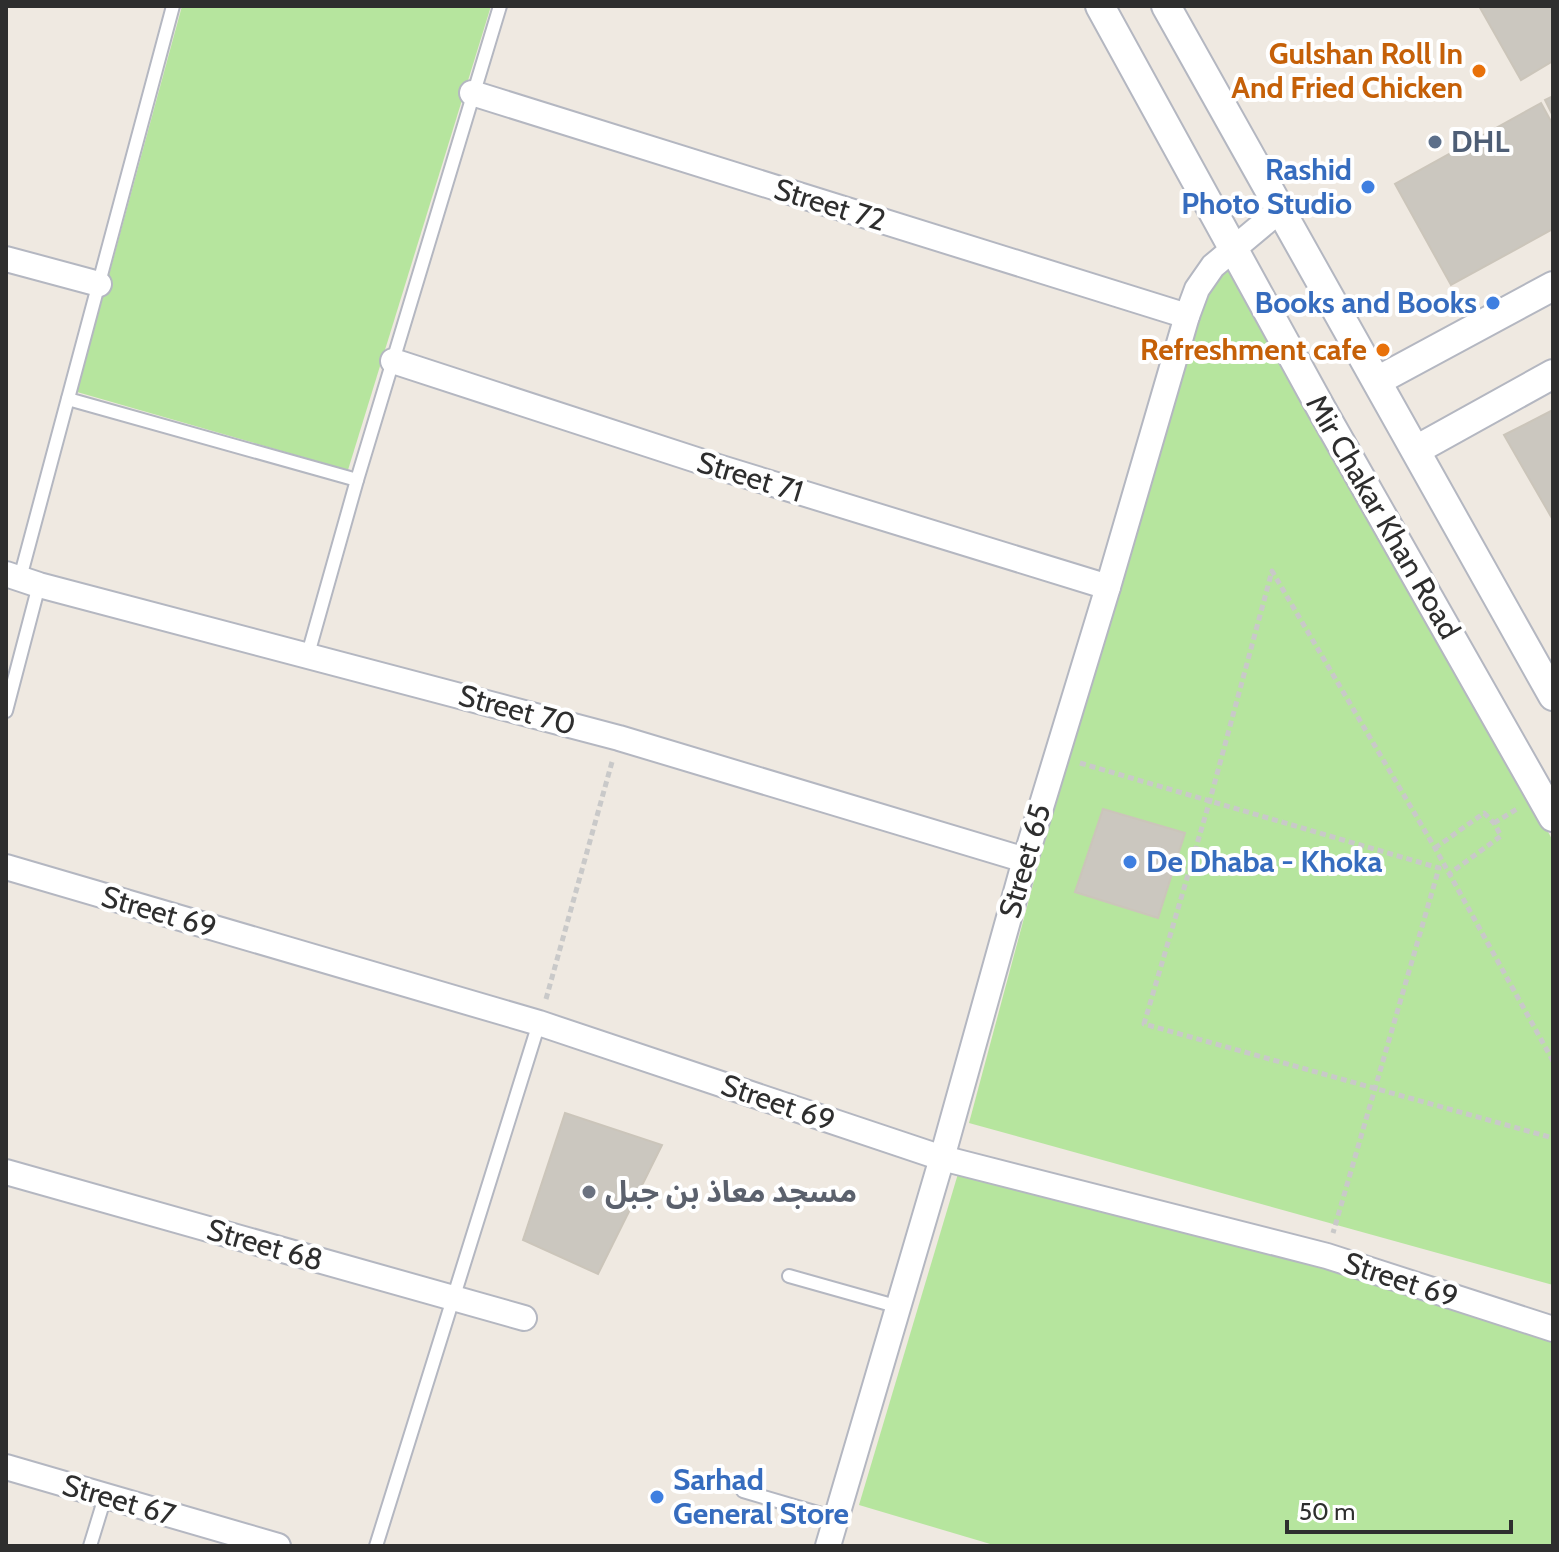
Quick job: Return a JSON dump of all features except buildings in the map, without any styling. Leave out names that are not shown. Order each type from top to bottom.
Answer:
[{"type":"street","name":"Mir Chakar Khan Road","points":[[1100,6],[1322,410],[1553,817]]},
{"type":"street","name":"Mir Chakar Khan Road","points":[[1166,6],[1553,696]]},
{"type":"street","name":"Street 72","points":[[472,93],[1187,316]]},
{"type":"street","name":"Street 65","points":[[828,1546],[942,1158],[1025,860],[1187,316],[1204,278],[1213,266],[1280,210]]},
{"type":"street","points":[[6,259],[99,284]]},
{"type":"street","points":[[1377,381],[1553,286]]},
{"type":"street","name":"Street 71","points":[[393,361],[733,472],[1108,587]]},
{"type":"street","points":[[1416,450],[1553,374]]},
{"type":"street","name":"Street 70","points":[[22,579],[619,738],[1025,860]]},
{"type":"street","name":"Street 69","points":[[6,867],[539,1023],[942,1158],[1327,1256],[1553,1329]]},
{"type":"street","name":"Street 68","points":[[6,1172],[524,1318]]},
{"type":"street","name":"Street 67","points":[[6,1467],[278,1546]]},
{"type":"lane","points":[[6,711],[22,579],[173,6]]},
{"type":"lane","points":[[308,654],[357,480],[500,6]]},
{"type":"lane","points":[[68,399],[357,480]]},
{"type":"lane","points":[[376,1546],[539,1023]]},
{"type":"lane","points":[[789,1276],[899,1307]]},
{"type":"lane","points":[[743,1491],[835,1518]]},
{"type":"lane","points":[[90,1546],[105,1497]]},
{"type":"path","points":[[1553,1061],[1435,848],[1272,571],[1210,800],[1144,1024],[1553,1138]]},
{"type":"path","points":[[539,1023],[619,738]]},
{"type":"path","points":[[1056,756],[1439,868],[1327,1256]]},
{"type":"path","points":[[1435,848],[1484,813],[1494,823],[1501,836],[1449,874]]},
{"type":"green space","points":[[182,6],[491,6],[348,470],[77,392]]},
{"type":"green space","points":[[1232,261],[1351,467],[1553,841],[1553,1285],[969,1123],[1190,299]]},
{"type":"green space","points":[[963,1157],[1553,1317],[1553,1546],[997,1546],[859,1505]]},
{"type":"place","name":"Gulshan Roll In And Fried Chicken","points":[[1479,71]]},
{"type":"place","name":"DHL","points":[[1435,142]]},
{"type":"place","name":"Rashid Photo Studio","points":[[1368,187]]},
{"type":"place","name":"Books and Books","points":[[1493,303]]},
{"type":"place","name":"Refreshment cafe","points":[[1383,350]]},
{"type":"place","name":"De Dhaba - Khoka","points":[[1130,862]]},
{"type":"place","name":"مسجد معاذ بن جبل","points":[[589,1192]]},
{"type":"place","name":"Sarhad General Store","points":[[657,1497]]}]
